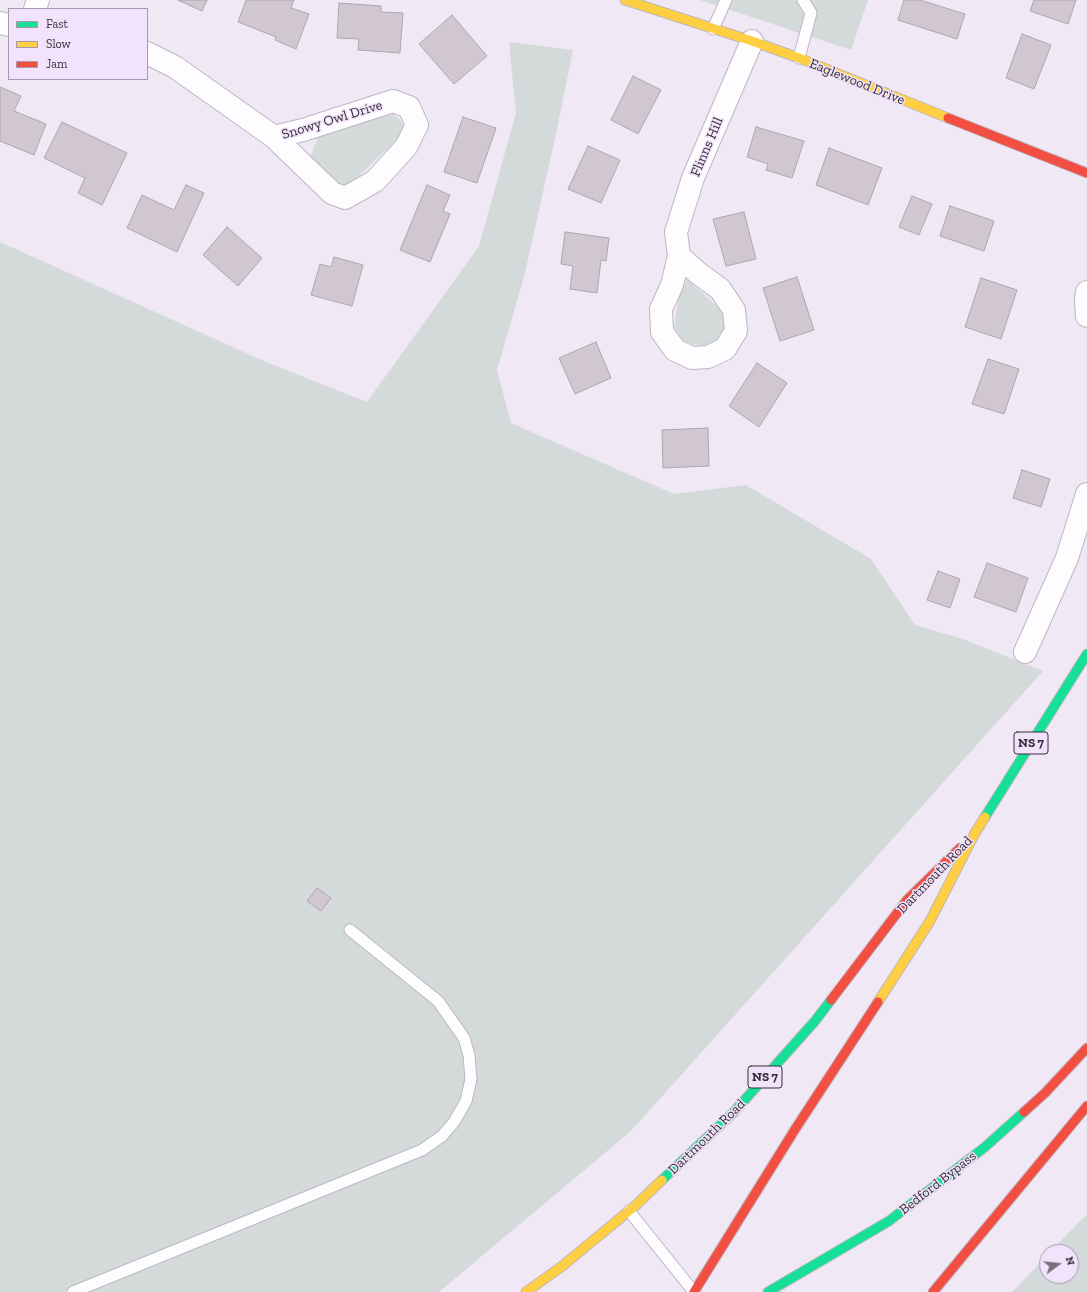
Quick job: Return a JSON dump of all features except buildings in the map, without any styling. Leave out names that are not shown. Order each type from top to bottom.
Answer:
[{"type":"main road","name":"Eaglewood Drive","points":[[625,0],[752,41],[799,58],[1087,173]]},
{"type":"main road","name":"Dartmouth Road","points":[[694,1292],[794,1131],[930,921],[975,833],[1087,654]]},
{"type":"main road","name":"Dartmouth Road","points":[[526,1292],[561,1267],[629,1211],[733,1113],[815,1021],[907,900],[975,833]]},
{"type":"main road","name":"Bedford Bypass","points":[[768,1292],[889,1221],[984,1147],[1045,1093],[1087,1048]]},
{"type":"main road","points":[[933,1292],[1087,1106]]},
{"type":"street","name":"Flinns Hill","points":[[679,256],[676,232],[693,178],[752,41]]},
{"type":"street","name":"Snowy Owl Drive","points":[[148,54],[175,67],[274,138],[332,193],[345,198],[375,181],[406,147],[418,125],[409,107],[393,101],[274,138]]},
{"type":"street","points":[[1087,292],[1087,316]]},
{"type":"street","points":[[1025,652],[1067,558],[1087,494]]},
{"type":"lane","points":[[712,28],[726,0]]},
{"type":"lane","points":[[799,58],[810,13],[803,0]]},
{"type":"lane","points":[[73,1292],[422,1150],[442,1136],[454,1122],[466,1101],[471,1079],[469,1055],[464,1038],[438,1001],[350,930]]},
{"type":"lane","points":[[629,1211],[694,1292]]},
{"type":"path","points":[[816,65],[837,0]]},
{"type":"shaded area","points":[[700,0],[868,0],[851,50]]},
{"type":"shaded area","points":[[509,42],[573,50],[524,277],[497,370],[511,423],[674,494],[746,485],[871,559],[915,625],[963,639],[1043,671],[631,1131],[439,1292],[0,1292],[0,242],[266,362],[367,402],[479,246],[516,113]]},
{"type":"shaded area","points":[[390,111],[401,121],[406,131],[344,190],[309,161],[318,137],[375,114]]},
{"type":"shaded area","points":[[687,279],[721,310],[725,328],[711,348],[684,342],[674,327],[678,300]]},
{"type":"shaded area","points":[[1087,1214],[1087,1292],[1012,1292],[1039,1264],[1039,1284],[1079,1284],[1079,1244],[1058,1244]]},
{"type":"traffic: fast","points":[[985,817],[1087,654]]},
{"type":"traffic: fast","points":[[662,1180],[733,1113],[815,1021],[831,1000]]},
{"type":"traffic: fast","points":[[768,1292],[889,1221],[985,1147],[1024,1112]]},
{"type":"traffic: slow","points":[[625,0],[752,41],[799,58],[948,118]]},
{"type":"traffic: slow","points":[[878,1002],[930,921],[975,833],[985,817]]},
{"type":"traffic: slow","points":[[526,1292],[561,1267],[635,1206],[662,1180]]},
{"type":"traffic: jam","points":[[948,118],[1087,173]]},
{"type":"traffic: jam","points":[[831,1000],[907,900],[960,848]]},
{"type":"traffic: jam","points":[[694,1292],[794,1131],[878,1002]]},
{"type":"traffic: jam","points":[[1024,1112],[1045,1093],[1087,1048]]},
{"type":"traffic: jam","points":[[933,1292],[1087,1106]]}]
